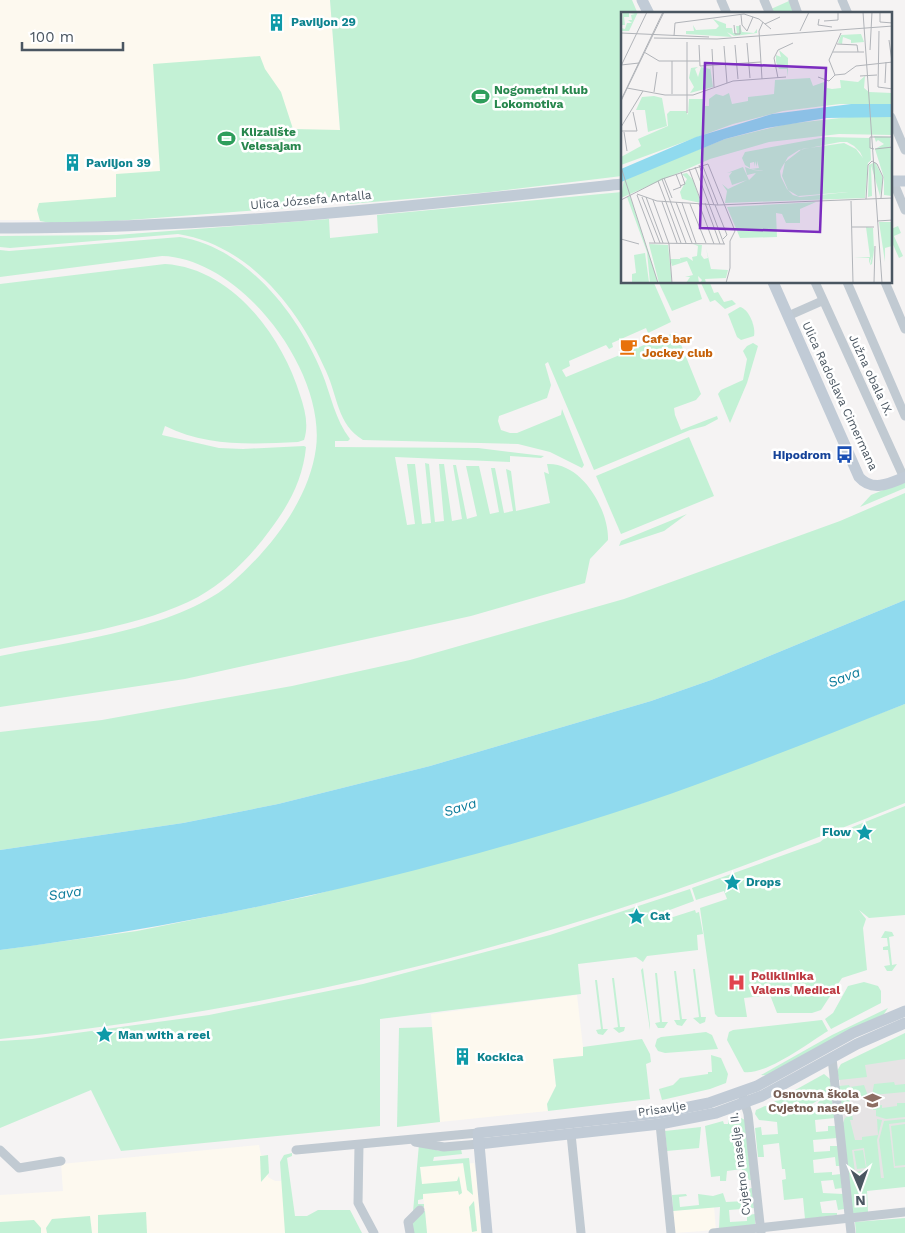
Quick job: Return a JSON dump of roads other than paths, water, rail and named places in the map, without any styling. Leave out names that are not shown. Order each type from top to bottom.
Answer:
[{"type":"street","points":[[642,0],[648,12]]},
{"type":"street","points":[[721,0],[726,12]]},
{"type":"street","points":[[764,0],[769,12]]},
{"type":"street","points":[[793,0],[797,12]]},
{"type":"street","points":[[842,0],[847,12]]},
{"type":"street","points":[[892,119],[905,150]]},
{"type":"street","points":[[896,181],[905,210]]},
{"type":"street","name":"Ulica Józsefa Antalla","points":[[0,228],[128,227],[338,212],[621,184]]},
{"type":"street","name":"Ulica Radoslava Cimermana","points":[[774,284],[859,477],[868,484],[879,486],[904,478]]},
{"type":"street","name":"Južna obala IX.","points":[[816,284],[904,478]]},
{"type":"street","points":[[848,284],[905,416]]},
{"type":"street","points":[[886,284],[905,329]]},
{"type":"street","points":[[788,316],[822,301]]},
{"type":"street","name":"Prisavlje","points":[[478,1138],[571,1134],[660,1124],[701,1117],[743,1098],[866,1027],[905,1011]]},
{"type":"street","name":"Prisavlje","points":[[296,1150],[403,1140],[439,1147],[478,1138],[659,1113],[743,1098],[781,1087],[873,1036],[905,1022]]},
{"type":"street","points":[[832,1058],[850,1233]]},
{"type":"street","name":"Cvjetno naselje II.","points":[[743,1098],[748,1114],[761,1231]]},
{"type":"street","points":[[660,1124],[671,1233]]},
{"type":"street","points":[[571,1134],[580,1233]]},
{"type":"street","points":[[478,1138],[487,1233]]},
{"type":"street","points":[[359,1145],[358,1203],[374,1233]]},
{"type":"street","points":[[0,1150],[19,1168],[61,1161]]},
{"type":"street","points":[[481,1172],[487,1182],[492,1233]]},
{"type":"street","points":[[410,1233],[408,1222],[420,1210]]},
{"type":"street","points":[[713,1233],[761,1231],[905,1212]]},
{"type":"water","name":"Sava","points":[[905,600],[905,704],[775,755],[644,803],[486,851],[406,872],[326,892],[164,925],[0,950],[0,850],[183,823],[278,804],[430,766],[651,701],[711,680]]},
{"type":"place","name":"Paviljon 29","points":[[277,22]]},
{"type":"place","name":"Nogometni klub Lokomotiva","points":[[480,97]]},
{"type":"place","name":"Klizalište Velesajam","points":[[227,139]]},
{"type":"place","name":"Paviljon 39","points":[[72,163]]},
{"type":"place","name":"Cafe bar Jockey club","points":[[628,346]]},
{"type":"place","name":"Hipodrom","points":[[845,455]]},
{"type":"place","name":"Flow","points":[[865,832]]},
{"type":"place","name":"Drops","points":[[732,882]]},
{"type":"place","name":"Cat","points":[[636,916]]},
{"type":"place","name":"Poliklinika Valens Medical","points":[[737,983]]},
{"type":"place","name":"Man with a reel","points":[[104,1035]]},
{"type":"place","name":"Kockica","points":[[463,1057]]},
{"type":"place","name":"Osnovna škola Cvjetno naselje","points":[[873,1101]]}]
